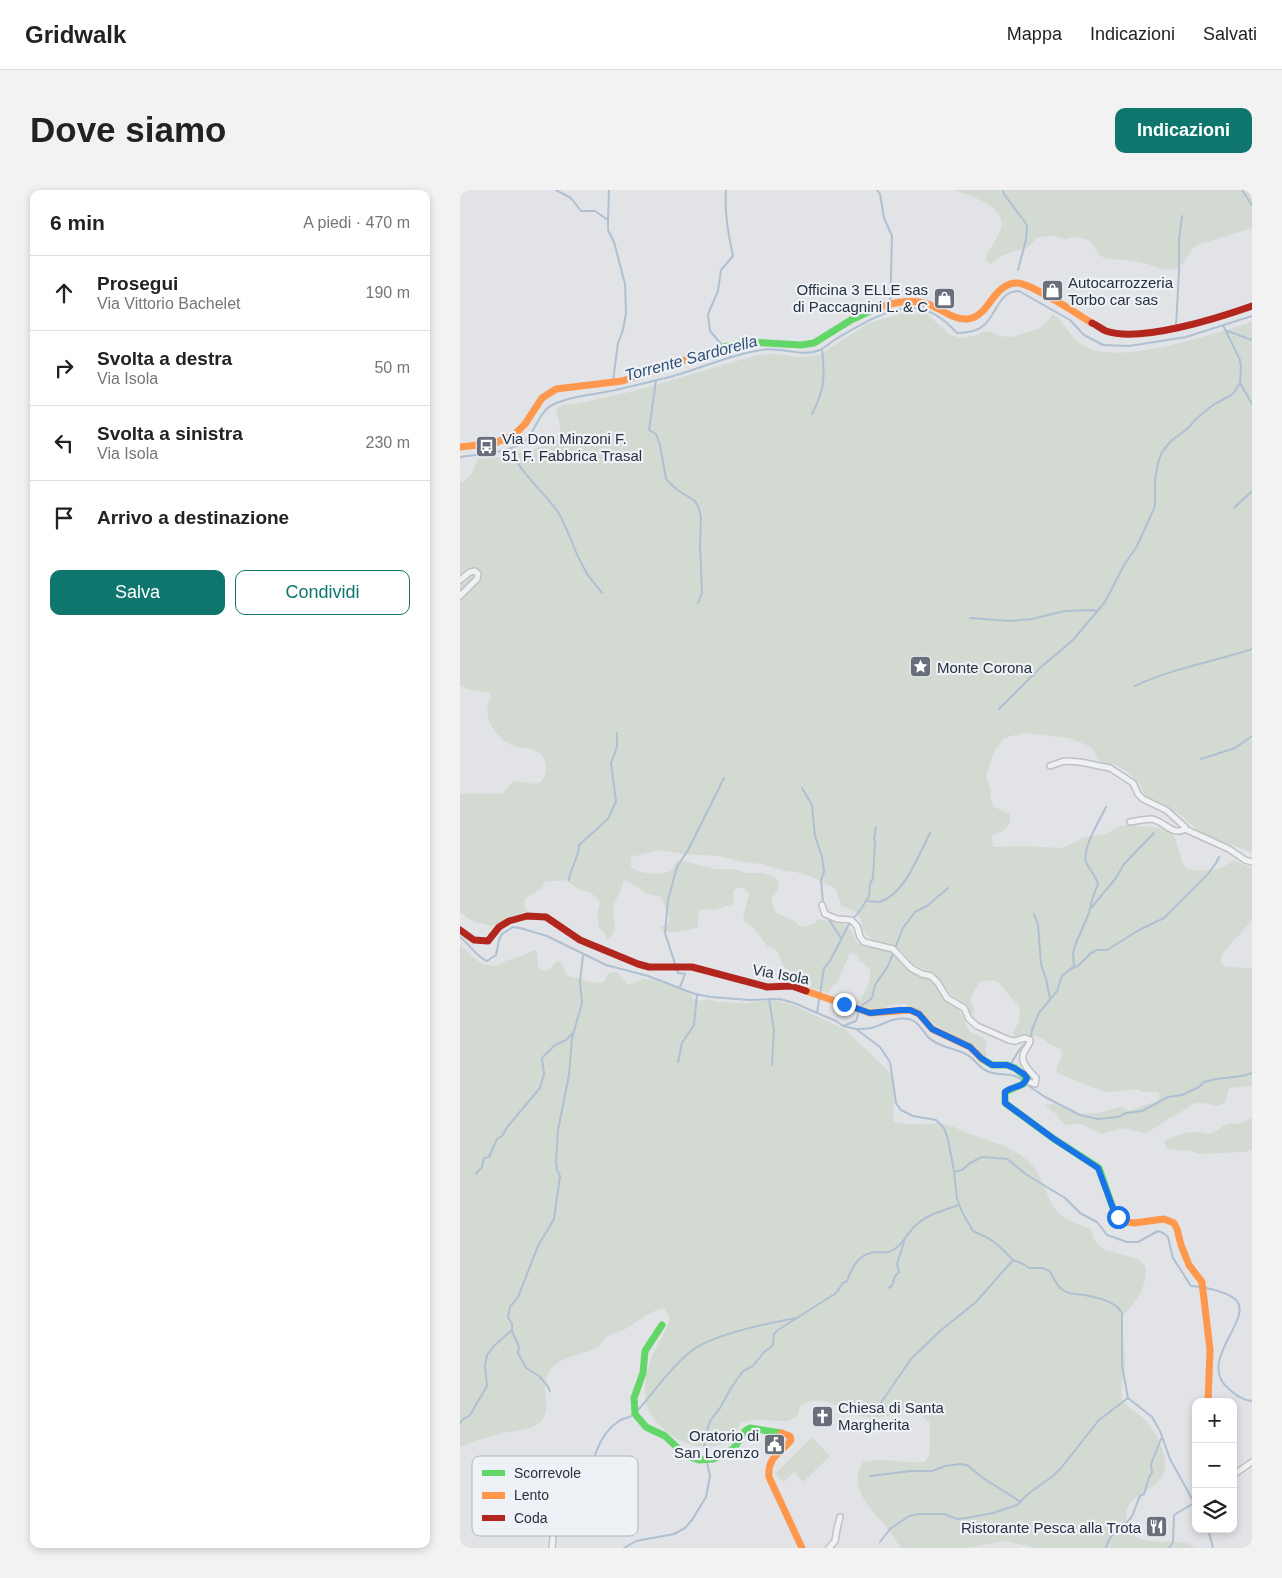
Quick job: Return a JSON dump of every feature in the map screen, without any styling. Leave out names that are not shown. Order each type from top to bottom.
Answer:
[{"type":"street","points":[[460,447],[499,441],[515,434],[527,422],[539,400],[546,393],[556,389],[618,382],[735,344],[767,341],[806,345],[814,343],[857,317],[896,303],[920,301],[967,320],[979,315],[1001,288],[1018,282],[1031,287],[1106,331],[1119,334],[1177,329],[1252,306]]},
{"type":"street","points":[[460,580],[470,572],[475,571],[478,574],[477,578],[460,596]]},
{"type":"street","points":[[1050,766],[1064,760],[1110,768],[1133,783],[1138,794],[1143,799],[1174,816],[1185,827],[1185,830]]},
{"type":"street","points":[[1130,822],[1151,819],[1159,821],[1174,831],[1182,832],[1185,830],[1252,862]]},
{"type":"street","points":[[822,905],[825,914],[837,919],[851,920],[857,926],[860,937],[864,942],[893,950],[911,968],[931,976],[948,998],[964,1008],[969,1019],[977,1026],[1010,1040],[1015,1041],[1025,1038],[1030,1040],[1023,1059],[1024,1064],[1036,1078],[1036,1082],[1035,1084],[1026,1081],[1021,1086],[1009,1088],[1005,1092],[1005,1103],[1098,1168],[1118,1217],[1131,1223],[1170,1221],[1176,1226],[1190,1266],[1201,1277],[1203,1285],[1210,1350],[1208,1398]]},
{"type":"street","name":"Via Isola","points":[[460,930],[474,940],[488,941],[499,928],[509,921],[527,916],[546,917],[580,940],[649,967],[692,967],[767,987],[792,986],[870,1013],[910,1010],[919,1014],[932,1029],[970,1047],[981,1058],[992,1065],[1007,1065],[1020,1071],[1027,1078],[1026,1081]]},
{"type":"street","points":[[662,1325],[645,1351],[643,1373],[634,1398],[635,1414],[646,1427],[664,1436],[685,1455],[699,1460],[713,1459],[730,1451],[745,1431],[750,1428],[784,1433],[790,1436],[791,1440],[785,1449],[774,1456],[768,1464],[770,1477],[802,1548]]},
{"type":"street","points":[[1237,1472],[1252,1462]]},
{"type":"street","points":[[828,1548],[836,1542],[840,1517]]},
{"type":"street","points":[[552,1548],[553,1538]]},
{"type":"shaded area","points":[[955,190],[1252,190],[1252,228],[1197,245],[1191,250],[1184,262],[1174,270],[1160,269],[1140,262],[1105,258],[1099,255],[1092,243],[1086,239],[1072,237],[1065,239],[1052,236],[1038,237],[1028,247],[1001,256],[990,264],[985,259],[1000,231],[1002,222],[999,215],[994,209],[979,199]]},
{"type":"shaded area","points":[[903,313],[927,314],[950,335],[962,338],[988,331],[1000,336],[1011,337],[1039,329],[1053,314],[1075,339],[1084,346],[1100,351],[1120,353],[1167,346],[1252,322],[1252,853],[1200,832],[1179,814],[1147,799],[1138,782],[1128,772],[1116,765],[1101,762],[1096,757],[1094,750],[1089,746],[1069,738],[1025,733],[1003,739],[994,752],[986,775],[994,807],[1010,814],[1008,826],[992,836],[993,847],[1060,848],[1082,838],[1106,834],[1120,826],[1128,825],[1161,828],[1169,831],[1175,837],[1182,862],[1187,869],[1212,870],[1229,864],[1234,860],[1252,869],[1252,920],[1223,953],[1220,961],[1226,967],[1252,968],[1252,1086],[1229,1088],[1225,1103],[1218,1106],[1196,1103],[1145,1133],[1123,1128],[1102,1134],[1081,1124],[1066,1125],[1045,1105],[1054,1104],[1062,1106],[1075,1114],[1098,1113],[1121,1107],[1128,1111],[1157,1101],[1160,1095],[1158,1092],[1141,1092],[1137,1089],[1106,1092],[1057,1072],[1056,1069],[1062,1055],[1060,1048],[1035,1036],[1016,1038],[1013,1032],[1019,1022],[1020,1008],[999,983],[993,980],[979,982],[970,1000],[975,1012],[971,1014],[967,1004],[952,996],[935,974],[913,964],[902,951],[875,942],[863,931],[861,919],[857,913],[841,906],[836,890],[810,876],[720,856],[684,854],[660,850],[631,857],[631,867],[649,873],[668,872],[676,862],[682,861],[715,869],[734,869],[774,877],[779,882],[779,889],[771,899],[775,912],[794,921],[801,927],[814,924],[819,919],[846,925],[857,942],[862,946],[897,955],[908,970],[930,980],[935,984],[946,1001],[958,1008],[970,1032],[982,1037],[987,1043],[985,1049],[987,1056],[984,1056],[967,1042],[944,1030],[906,1004],[875,1009],[856,1004],[867,988],[870,979],[870,969],[860,961],[857,955],[850,953],[837,983],[829,993],[799,984],[782,964],[778,952],[767,946],[754,928],[743,920],[749,894],[745,889],[738,887],[733,891],[733,904],[714,910],[701,909],[697,928],[677,932],[664,932],[659,927],[670,922],[661,897],[648,894],[624,879],[613,910],[614,932],[607,940],[604,932],[599,928],[597,915],[600,902],[591,894],[565,880],[545,882],[542,888],[525,899],[524,905],[527,911],[491,926],[472,921],[460,912],[460,794],[503,793],[511,784],[518,781],[536,784],[543,779],[546,766],[544,758],[538,752],[529,748],[514,746],[495,732],[491,726],[487,711],[490,693],[460,686],[460,483],[470,475],[478,459],[501,457],[531,450],[557,440],[560,426],[556,412],[559,407],[564,405],[638,390],[754,356],[771,354],[801,357],[819,355],[869,323]]},
{"type":"shaded area","points":[[460,945],[477,960],[486,965],[497,965],[535,950],[537,952],[538,967],[543,971],[549,970],[557,961],[561,962],[567,976],[591,982],[604,982],[608,974],[617,972],[628,984],[642,979],[650,979],[683,989],[694,999],[701,1001],[708,999],[718,1002],[749,1003],[779,1001],[793,1005],[846,1030],[891,1074],[895,1086],[894,1122],[947,1125],[1004,1146],[1023,1157],[1039,1175],[1055,1209],[1060,1214],[1071,1221],[1091,1229],[1094,1240],[1103,1249],[1138,1259],[1146,1267],[1142,1289],[1123,1317],[1125,1367],[1121,1391],[1124,1402],[1144,1419],[1158,1439],[1164,1454],[1165,1468],[1163,1476],[1158,1482],[1132,1501],[1128,1507],[1126,1518],[1130,1530],[1141,1539],[1156,1542],[1186,1543],[1196,1548],[1036,1548],[1005,1541],[967,1548],[901,1548],[859,1490],[859,1472],[863,1462],[886,1460],[925,1462],[930,1453],[930,1423],[913,1408],[912,1410],[872,1418],[857,1415],[825,1401],[817,1400],[800,1406],[798,1416],[788,1421],[752,1420],[742,1422],[725,1443],[709,1447],[696,1446],[684,1442],[661,1427],[647,1406],[645,1394],[651,1360],[670,1318],[664,1308],[654,1311],[625,1329],[611,1334],[593,1349],[565,1359],[553,1366],[546,1378],[545,1415],[538,1424],[529,1428],[480,1439],[460,1447]]},
{"type":"shaded area","points":[[1252,1117],[1252,1150],[1199,1154],[1191,1151],[1167,1149],[1164,1141],[1191,1132],[1207,1134],[1215,1132],[1223,1126],[1240,1123]]},
{"type":"shaded area","points":[[812,1437],[830,1456],[803,1482],[794,1472],[784,1482],[775,1474]]},
{"type":"waterway","points":[[556,190],[571,198],[581,211],[595,211],[608,220],[608,230],[614,242],[625,284],[626,313],[618,343],[613,381]]},
{"type":"waterway","points":[[608,220],[609,190]]},
{"type":"waterway","points":[[722,345],[710,331],[708,314],[718,291],[721,270],[733,256],[727,223],[726,190]]},
{"type":"waterway","points":[[877,190],[880,194],[884,218],[892,236],[890,313]]},
{"type":"waterway","points":[[1003,190],[1027,225],[1026,240],[1018,270]]},
{"type":"waterway","points":[[1242,190],[1252,205]]},
{"type":"waterway","points":[[1176,326],[1179,240],[1182,216]]},
{"type":"waterway","name":"Torrente Sardorella","points":[[460,457],[498,452],[517,446],[530,435],[545,411],[559,402],[666,378],[749,352],[768,349],[813,352],[822,349],[871,319],[899,309],[916,308],[930,312],[947,323],[957,333],[967,332],[977,330],[983,326],[1006,295],[1019,291],[1070,320],[1084,335],[1103,345],[1129,346],[1186,337],[1252,316]]},
{"type":"waterway","points":[[999,709],[1040,668],[1073,640],[1105,602],[1124,565],[1137,546],[1155,506],[1155,479],[1162,452],[1171,441],[1187,429],[1197,418],[1213,405],[1233,394],[1240,383],[1240,360],[1223,325]]},
{"type":"waterway","points":[[1225,330],[1252,340]]},
{"type":"waterway","points":[[726,349],[731,357]]},
{"type":"waterway","points":[[812,414],[822,390],[824,367],[822,349]]},
{"type":"waterway","points":[[656,381],[649,430],[656,434],[660,445],[666,479],[676,489],[695,501],[701,517],[702,593],[698,603]]},
{"type":"waterway","points":[[1240,383],[1252,404]]},
{"type":"waterway","points":[[510,449],[520,467],[558,512],[586,571],[602,593]]},
{"type":"waterway","points":[[1234,508],[1252,491]]},
{"type":"waterway","points":[[970,618],[1010,621],[1032,619],[1065,611],[1094,610],[1097,612]]},
{"type":"waterway","points":[[1135,686],[1164,674],[1252,649]]},
{"type":"waterway","points":[[569,880],[578,854],[579,845],[608,819],[616,801],[611,763],[617,747],[617,733]]},
{"type":"waterway","points":[[1201,759],[1235,748],[1252,736]]},
{"type":"waterway","points":[[680,987],[685,974],[678,973],[665,933],[668,900],[677,867],[688,850],[724,778]]},
{"type":"waterway","points":[[802,788],[812,805],[815,836],[822,857],[824,872],[821,880],[823,903]]},
{"type":"waterway","points":[[1011,1065],[1019,1050],[1031,1038],[1039,1013],[1057,991],[1062,976],[1074,966],[1073,953],[1089,913],[1098,883],[1086,862],[1085,856],[1092,834],[1106,807]]},
{"type":"waterway","points":[[817,1013],[824,968],[830,961],[849,924],[869,896],[870,884],[873,878],[876,827]]},
{"type":"waterway","points":[[867,901],[879,902],[896,892],[910,873],[930,833]]},
{"type":"waterway","points":[[1092,907],[1116,878],[1124,864],[1154,833]]},
{"type":"waterway","points":[[1071,969],[1078,966],[1091,953],[1097,950],[1107,950],[1139,930],[1164,918],[1207,875],[1219,857]]},
{"type":"waterway","points":[[843,1026],[856,1021],[860,1007],[872,998],[875,985],[888,966],[903,928],[915,912],[927,906],[948,888]]},
{"type":"waterway","points":[[1034,914],[1038,924],[1041,964],[1050,999]]},
{"type":"waterway","points":[[826,915],[841,938]]},
{"type":"waterway","points":[[460,937],[480,957],[487,961],[496,955],[502,934],[513,927],[520,928],[547,936],[606,965],[648,976],[695,994],[750,1000],[780,999],[794,1003],[836,1021],[843,1026],[856,1029],[880,1047],[890,1062],[896,1103],[901,1110],[913,1116],[936,1120],[944,1128],[954,1171],[957,1199],[973,1231],[998,1245],[1013,1260],[1029,1268],[1042,1268],[1050,1271],[1057,1284],[1066,1292],[1106,1301],[1122,1313],[1122,1365],[1128,1398],[1152,1417],[1160,1431],[1170,1459],[1192,1499]]},
{"type":"waterway","points":[[460,1424],[462,1420],[470,1415],[487,1386],[485,1365],[487,1355],[512,1330],[512,1323],[508,1318],[510,1307],[518,1297],[538,1246],[554,1219],[560,1176],[556,1161],[558,1130],[569,1075],[572,1038],[582,1003],[580,982],[583,955]]},
{"type":"waterway","points":[[678,1062],[682,1043],[694,1025],[697,994]]},
{"type":"waterway","points":[[769,999],[774,1030],[772,1065]]},
{"type":"waterway","points":[[856,1029],[873,1028],[896,1019],[909,1019],[917,1024],[932,1040],[966,1054],[984,1069],[992,1073],[1015,1076],[1023,1081]]},
{"type":"waterway","points":[[476,1174],[482,1167],[484,1158],[489,1157],[497,1139],[502,1136],[508,1126],[540,1088],[544,1074],[542,1058],[555,1045],[566,1040],[574,1032]]},
{"type":"waterway","points":[[1026,1084],[1045,1097],[1080,1115],[1098,1119],[1118,1117],[1126,1113],[1142,1111],[1168,1097],[1182,1095],[1199,1087],[1204,1082],[1252,1073]]},
{"type":"waterway","points":[[954,1172],[962,1170],[970,1163],[982,1157],[1007,1159],[1027,1175],[1065,1198],[1080,1213],[1097,1222],[1107,1235],[1127,1242],[1138,1242],[1158,1231],[1163,1233],[1168,1237],[1173,1258],[1191,1286],[1201,1287]]},
{"type":"waterway","points":[[706,1457],[704,1440],[710,1421],[743,1371],[753,1366],[764,1352],[771,1347],[774,1334],[778,1330],[836,1293],[843,1283],[847,1281],[851,1271],[861,1257],[871,1253],[892,1251],[899,1246],[921,1221],[959,1205]]},
{"type":"waterway","points":[[888,1288],[892,1286],[895,1276],[899,1272],[897,1264],[904,1242]]},
{"type":"waterway","points":[[880,1404],[911,1359],[940,1331],[976,1302],[1013,1260]]},
{"type":"waterway","points":[[1206,1288],[1227,1294],[1237,1301],[1240,1309],[1218,1367],[1220,1378],[1229,1389],[1242,1398],[1252,1401]]},
{"type":"waterway","points":[[638,1410],[676,1365],[699,1346],[740,1330],[796,1318]]},
{"type":"waterway","points":[[512,1331],[519,1347],[518,1353],[526,1368],[539,1376],[550,1391]]},
{"type":"waterway","points":[[880,1542],[890,1529],[909,1516],[944,1514],[957,1519],[993,1513],[1017,1505],[1061,1468],[1099,1420],[1128,1398]]},
{"type":"waterway","points":[[595,1456],[605,1434],[611,1427],[633,1415]]},
{"type":"waterway","points":[[1106,1548],[1110,1538],[1132,1516],[1140,1496],[1144,1494],[1152,1473],[1151,1464],[1161,1439]]},
{"type":"waterway","points":[[624,1548],[636,1541],[674,1534],[685,1528],[706,1497],[710,1476],[707,1462]]},
{"type":"waterway","points":[[870,1476],[911,1471],[932,1471],[945,1466],[967,1465],[983,1478],[1021,1502]]},
{"type":"waterway","points":[[1169,1548],[1173,1542],[1174,1515],[1192,1504]]},
{"type":"waterway","points":[[1209,1533],[1213,1548]]},
{"type":"traffic: fast","points":[[688,359],[723,347],[750,342],[801,345],[814,343],[851,320],[872,310]]},
{"type":"traffic: fast","points":[[982,1059],[992,1065],[1007,1065],[1015,1068],[1027,1078],[1023,1084],[1005,1092],[1005,1103],[1054,1139],[1099,1168],[1114,1211],[1120,1218],[1128,1222]]},
{"type":"traffic: fast","points":[[662,1325],[645,1351],[643,1373],[634,1398],[635,1414],[646,1427],[665,1436],[685,1455],[699,1460],[713,1459],[730,1451],[745,1431],[750,1428],[781,1433]]},
{"type":"traffic: slow","points":[[872,310],[896,303],[912,301],[927,304],[951,315],[967,319],[976,317],[982,312],[1004,287],[1018,283],[1044,294],[1092,323]]},
{"type":"traffic: slow","points":[[460,447],[495,443],[514,435],[525,424],[542,398],[556,389],[622,381],[688,359]]},
{"type":"traffic: slow","points":[[806,991],[870,1013],[910,1010],[919,1014],[932,1029],[970,1047],[982,1059]]},
{"type":"traffic: slow","points":[[1128,1222],[1164,1219],[1174,1223],[1189,1265],[1202,1282],[1210,1350],[1208,1398]]},
{"type":"traffic: slow","points":[[781,1433],[790,1436],[791,1440],[772,1460],[769,1477],[802,1548]]},
{"type":"traffic: jam","points":[[1092,323],[1106,331],[1121,334],[1158,332],[1220,317],[1252,306]]},
{"type":"traffic: jam","points":[[460,930],[474,940],[488,941],[499,927],[509,921],[527,916],[546,917],[580,940],[638,964],[649,967],[692,967],[767,987],[792,986],[806,991]]},
{"type":"place","name":"Autocarrozzeria Torbo car sas","points":[[1052,291]]},
{"type":"place","name":"Officina 3 ELLE sas di Paccagnini L. & C","points":[[944,298]]},
{"type":"place","name":"Via Don Minzoni F. 51 F. Fabbrica Trasal","points":[[486,447]]},
{"type":"place","name":"Monte Corona","points":[[921,667]]},
{"type":"place","name":"Chiesa di Santa Margherita","points":[[822,1416]]},
{"type":"place","name":"Oratorio di San Lorenzo","points":[[775,1444]]},
{"type":"place","name":"Ristorante Pesca alla Trota","points":[[1157,1527]]},
{"type":"route","points":[[844,1004],[870,1013],[910,1010],[919,1014],[932,1029],[970,1047],[981,1058],[992,1065],[1007,1065],[1024,1074],[1027,1078],[1021,1086],[1009,1088],[1005,1092],[1005,1103],[1098,1168],[1118,1217]]}]
